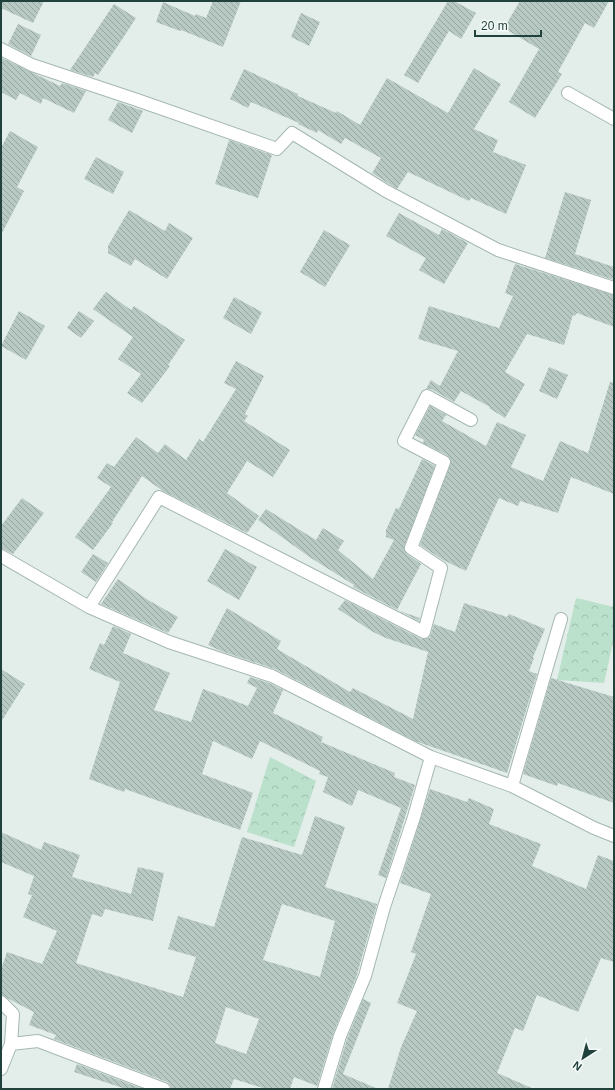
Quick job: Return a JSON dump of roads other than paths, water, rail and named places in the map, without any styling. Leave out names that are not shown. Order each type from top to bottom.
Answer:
[{"type":"street","points":[[1,49],[32,65],[277,149],[292,133],[386,191],[498,250],[614,288]]},
{"type":"street","points":[[568,93],[614,119]]},
{"type":"street","points":[[89,607],[159,497],[424,632],[441,568],[411,548],[444,462],[404,440],[427,396],[471,420]]},
{"type":"street","points":[[1,556],[89,607],[169,642],[272,676],[431,757],[512,786],[594,828],[614,836]]},
{"type":"street","points":[[512,786],[561,619]]},
{"type":"street","points":[[324,1089],[340,1036],[365,976],[384,907],[414,817],[431,757]]},
{"type":"street","points":[[1,1002],[13,1014],[11,1044],[1,1069]]},
{"type":"street","points":[[11,1044],[38,1041],[164,1089]]}]
